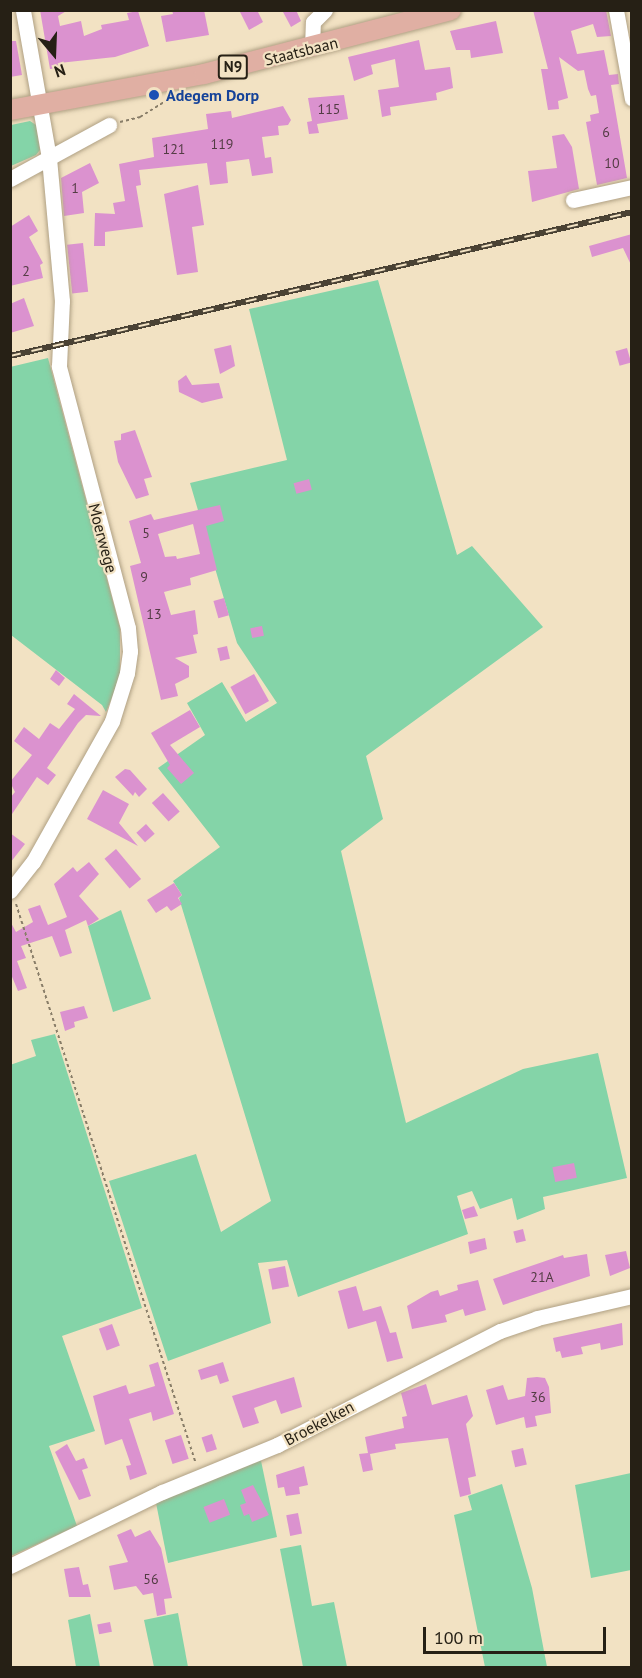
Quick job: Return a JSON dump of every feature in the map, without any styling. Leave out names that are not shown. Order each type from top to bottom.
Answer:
[{"type":"main road","name":"Staatsbaan","points":[[43,105],[204,74],[312,48],[451,10]]},
{"type":"main road","name":"N9","points":[[10,110],[43,105]]},
{"type":"street","name":"Moerwege","points":[[11,890],[33,862],[112,721],[127,673],[129,651],[128,628],[60,376],[58,345],[62,301],[49,158],[43,105],[23,10]]},
{"type":"street","points":[[312,48],[313,22],[326,10]]},
{"type":"street","points":[[616,10],[632,99]]},
{"type":"street","points":[[10,179],[109,125]]},
{"type":"street","points":[[573,200],[632,187]]},
{"type":"street","name":"Broekelken","points":[[10,1566],[199,1475],[277,1445],[500,1331],[537,1318],[632,1296]]},
{"type":"path","points":[[109,125],[140,117],[183,91]]},
{"type":"path","points":[[11,890],[199,1475]]},
{"type":"green space","points":[[30,121],[36,125],[40,150],[36,155],[11,166],[11,125]]},
{"type":"green space","points":[[378,280],[457,555],[472,546],[543,627],[366,756],[383,819],[341,851],[406,1123],[523,1069],[598,1053],[627,1178],[543,1197],[545,1209],[517,1220],[512,1198],[480,1209],[472,1191],[457,1196],[468,1234],[298,1297],[287,1260],[258,1263],[271,1323],[168,1361],[109,1181],[196,1154],[221,1232],[271,1201],[179,898],[182,895],[173,881],[220,847],[158,768],[205,735],[187,703],[222,682],[246,722],[277,703],[237,643],[190,483],[287,460],[249,309]]},
{"type":"green space","points":[[48,358],[120,628],[120,678],[106,712],[102,705],[11,635],[10,367]]},
{"type":"green space","points":[[121,910],[151,999],[113,1012],[88,926]]},
{"type":"green space","points":[[55,1034],[142,1308],[62,1336],[95,1431],[49,1446],[77,1526],[11,1556],[10,1065],[36,1056],[31,1040]]},
{"type":"green space","points":[[260,1456],[277,1537],[168,1563],[156,1503]]},
{"type":"green space","points":[[631,1473],[631,1570],[591,1578],[575,1485]]},
{"type":"green space","points":[[502,1484],[532,1588],[547,1667],[485,1667],[454,1515],[472,1510],[468,1496]]},
{"type":"green space","points":[[301,1545],[312,1606],[334,1602],[347,1667],[303,1667],[280,1549]]},
{"type":"green space","points":[[178,1613],[188,1667],[154,1667],[144,1620]]},
{"type":"green space","points":[[90,1614],[100,1667],[76,1667],[68,1620]]},
{"type":"building","points":[[40,10],[68,10],[58,16],[60,26],[81,21],[84,36],[102,29],[101,25],[129,20],[127,13],[138,11],[149,46],[115,57],[59,63],[60,68],[50,69]]},
{"type":"building","points":[[172,10],[204,10],[209,35],[166,42],[161,16],[173,14]]},
{"type":"building","points":[[239,10],[257,10],[263,22],[249,30]]},
{"type":"building","points":[[282,10],[296,10],[301,21],[291,27]]},
{"type":"building","points":[[533,10],[606,10],[611,36],[597,37],[593,24],[571,31],[577,54],[604,50],[609,75],[618,74],[619,84],[611,85],[627,178],[597,185],[586,122],[591,121],[590,115],[599,113],[596,95],[591,96],[584,70],[578,71],[559,57],[568,98],[558,101],[559,109],[548,110],[541,69],[548,69]]},
{"type":"building","points":[[496,21],[503,53],[471,58],[470,50],[456,50],[450,31]]},
{"type":"building","points":[[419,40],[425,70],[450,67],[453,88],[436,93],[437,100],[390,107],[391,115],[382,117],[378,90],[399,87],[395,59],[371,65],[373,74],[354,81],[348,57]]},
{"type":"building","points":[[10,41],[16,41],[22,75],[10,77]]},
{"type":"building","points":[[344,95],[348,119],[317,124],[319,133],[309,134],[307,122],[312,121],[308,98]]},
{"type":"building","points":[[283,106],[291,120],[288,125],[278,126],[279,135],[262,137],[265,158],[271,157],[273,173],[252,176],[249,159],[226,162],[228,183],[210,185],[207,163],[139,170],[141,185],[136,186],[143,227],[105,232],[105,246],[94,246],[95,213],[115,214],[113,203],[125,201],[119,164],[154,157],[152,138],[208,129],[206,114],[231,111],[232,118]]},
{"type":"building","points":[[564,134],[572,147],[579,189],[532,202],[528,171],[557,168],[552,136]]},
{"type":"building","points":[[90,163],[99,183],[82,192],[84,213],[64,216],[61,178]]},
{"type":"building","points":[[198,185],[204,225],[192,227],[198,272],[177,275],[164,194]]},
{"type":"building","points":[[29,215],[38,231],[29,237],[43,263],[40,265],[43,278],[10,286],[10,227]]},
{"type":"building","points":[[632,234],[632,267],[623,248],[592,257],[589,246]]},
{"type":"building","points":[[83,243],[88,292],[72,293],[67,245]]},
{"type":"building","points":[[24,298],[34,326],[10,333],[10,304]]},
{"type":"building","points":[[231,345],[235,366],[220,374],[214,349]]},
{"type":"building","points":[[627,348],[631,362],[620,366],[615,351]]},
{"type":"building","points":[[186,375],[192,385],[219,383],[223,398],[202,403],[179,392],[178,381]]},
{"type":"building","points":[[135,430],[152,477],[144,479],[149,495],[136,499],[118,462],[114,441],[121,440],[121,434]]},
{"type":"building","points":[[309,479],[312,490],[296,494],[294,483]]},
{"type":"building","points":[[220,505],[224,521],[206,526],[217,570],[190,578],[191,585],[164,592],[171,615],[195,610],[198,634],[193,635],[197,653],[175,658],[189,666],[189,677],[175,684],[178,696],[161,700],[130,566],[141,563],[129,521],[151,514],[154,520]],"holes":[[[193,524],[200,554],[177,559],[176,556],[165,557],[158,534]]]},
{"type":"building","points":[[224,598],[229,615],[218,618],[213,601]]},
{"type":"building","points":[[262,626],[264,636],[252,638],[250,628]]},
{"type":"building","points":[[227,646],[230,659],[220,661],[217,648]]},
{"type":"building","points":[[56,670],[65,678],[59,686],[50,679]]},
{"type":"building","points":[[254,674],[269,701],[245,714],[230,687]]},
{"type":"building","points":[[74,694],[101,716],[86,715],[78,723],[47,768],[56,775],[48,785],[37,777],[10,817],[10,798],[15,792],[10,782],[32,755],[14,741],[24,727],[39,739],[50,723],[59,729],[75,709],[67,704]]},
{"type":"building","points":[[190,710],[200,727],[170,745],[194,773],[181,784],[167,768],[170,765],[151,733]]},
{"type":"building","points":[[125,769],[130,770],[147,789],[139,797],[135,792],[133,796],[115,777]]},
{"type":"building","points":[[103,790],[129,804],[119,823],[138,846],[87,819]]},
{"type":"building","points":[[163,793],[180,812],[169,822],[152,803]]},
{"type":"building","points":[[146,824],[155,834],[145,842],[136,833]]},
{"type":"building","points":[[10,833],[25,844],[10,863]]},
{"type":"building","points":[[116,849],[141,879],[130,889],[105,859]]},
{"type":"building","points":[[89,862],[99,874],[79,896],[99,919],[88,926],[86,920],[65,930],[72,953],[60,957],[52,936],[21,946],[26,958],[17,961],[27,988],[18,991],[10,972],[10,921],[16,932],[33,922],[28,909],[40,905],[48,925],[67,917],[54,884],[73,867],[77,872]]},
{"type":"building","points":[[174,883],[182,895],[178,898],[182,904],[171,911],[167,906],[156,913],[147,900]]},
{"type":"building","points":[[84,1006],[88,1018],[74,1022],[75,1027],[65,1031],[60,1012]]},
{"type":"building","points":[[574,1163],[577,1178],[555,1182],[552,1167]]},
{"type":"building","points":[[474,1206],[478,1216],[465,1219],[462,1210]]},
{"type":"building","points":[[523,1229],[526,1241],[516,1243],[513,1231]]},
{"type":"building","points":[[485,1238],[487,1249],[470,1254],[468,1242]]},
{"type":"building","points":[[626,1251],[630,1268],[610,1276],[605,1255]]},
{"type":"building","points":[[587,1254],[590,1276],[503,1305],[493,1279],[563,1255],[564,1258]]},
{"type":"building","points":[[285,1266],[289,1287],[272,1290],[268,1269]]},
{"type":"building","points":[[478,1280],[486,1310],[465,1316],[463,1309],[445,1315],[447,1322],[412,1329],[407,1306],[431,1292],[438,1290],[440,1296],[458,1290],[457,1285]]},
{"type":"building","points":[[356,1286],[363,1311],[381,1306],[390,1333],[396,1332],[403,1358],[387,1362],[376,1321],[348,1329],[338,1291]]},
{"type":"building","points":[[622,1323],[623,1345],[601,1350],[600,1343],[581,1347],[583,1354],[562,1358],[560,1351],[556,1352],[553,1338]]},
{"type":"building","points":[[112,1324],[120,1346],[107,1350],[99,1329]]},
{"type":"building","points":[[158,1362],[174,1414],[153,1421],[151,1412],[129,1419],[147,1474],[130,1480],[126,1466],[131,1465],[122,1439],[105,1445],[93,1396],[126,1385],[129,1394],[155,1386],[149,1365]]},
{"type":"building","points":[[223,1362],[229,1381],[220,1384],[217,1375],[201,1380],[198,1370]]},
{"type":"building","points":[[294,1377],[302,1407],[281,1414],[276,1400],[254,1408],[259,1423],[243,1428],[232,1396]]},
{"type":"building","points":[[527,1378],[545,1378],[549,1387],[551,1413],[535,1416],[537,1426],[526,1428],[524,1417],[496,1425],[486,1390],[503,1385],[508,1400],[525,1396]]},
{"type":"building","points":[[426,1384],[432,1405],[467,1395],[473,1416],[466,1424],[476,1476],[468,1478],[471,1494],[460,1497],[448,1438],[395,1444],[396,1449],[370,1454],[373,1470],[363,1472],[359,1454],[368,1453],[365,1437],[404,1428],[402,1417],[407,1416],[401,1393]]},
{"type":"building","points":[[212,1434],[217,1449],[206,1453],[202,1437]]},
{"type":"building","points":[[181,1435],[189,1459],[173,1464],[165,1440]]},
{"type":"building","points":[[67,1444],[76,1461],[84,1458],[88,1468],[82,1470],[91,1496],[79,1500],[55,1452]]},
{"type":"building","points":[[523,1448],[527,1465],[515,1467],[511,1451]]},
{"type":"building","points":[[304,1466],[308,1485],[299,1487],[300,1494],[286,1496],[284,1487],[278,1488],[276,1475]]},
{"type":"building","points":[[253,1485],[269,1515],[252,1522],[249,1514],[244,1516],[240,1505],[246,1503],[241,1490]]},
{"type":"building","points":[[224,1499],[230,1515],[210,1523],[203,1507]]},
{"type":"building","points":[[298,1513],[302,1534],[290,1536],[286,1515]]},
{"type":"building","points":[[131,1529],[135,1537],[150,1530],[161,1548],[172,1598],[164,1599],[166,1614],[157,1616],[153,1593],[143,1595],[136,1586],[114,1590],[109,1566],[128,1562],[117,1535]]},
{"type":"building","points":[[79,1567],[83,1585],[88,1584],[91,1597],[69,1597],[64,1569]]},
{"type":"building","points":[[110,1622],[112,1632],[99,1634],[97,1624]]},
{"type":"railway","points":[[10,356],[632,212]]},
{"type":"place","name":"Adegem Dorp","points":[[154,95]]}]
